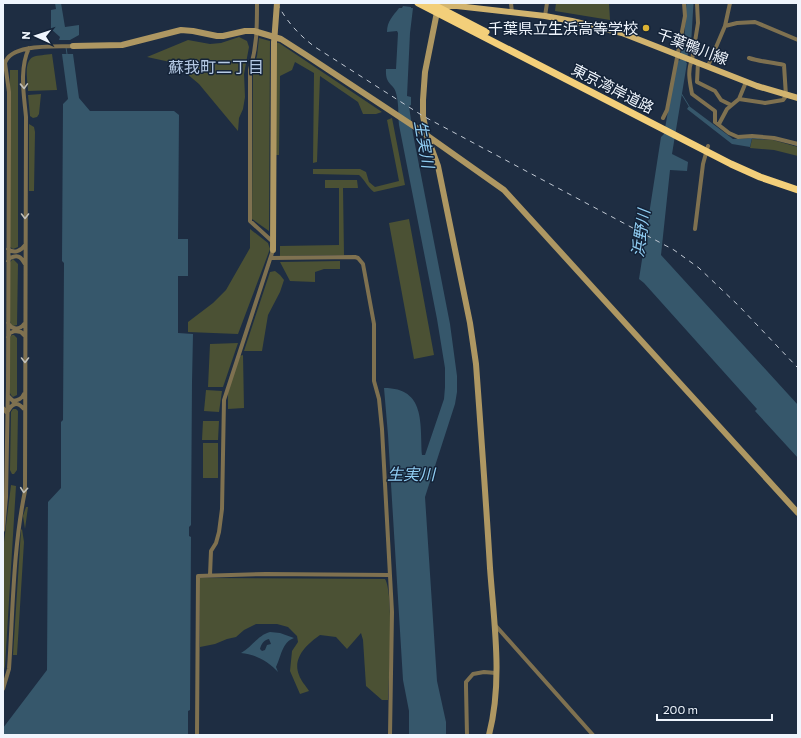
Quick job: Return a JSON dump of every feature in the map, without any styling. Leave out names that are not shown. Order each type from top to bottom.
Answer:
[{"type":"highway","name":"東京湾岸道路","points":[[418,3],[440,8]]},
{"type":"highway","name":"東京湾岸道路","points":[[430,3],[664,123],[677,133],[760,177],[798,190]]},
{"type":"highway","name":"東京湾岸道路","points":[[707,148],[756,170],[798,186]]},
{"type":"main road","name":"千葉鴨川線","points":[[440,8],[457,6],[546,16],[622,33],[746,82],[786,96],[798,98]]},
{"type":"street","points":[[257,3],[255,54],[250,70],[250,221],[273,242]]},
{"type":"street","points":[[210,575],[211,551],[216,543],[219,532],[222,509],[224,400],[272,258],[273,250],[274,43],[277,3]]},
{"type":"street","points":[[511,3],[512,13]]},
{"type":"street","points":[[546,16],[547,3]]},
{"type":"street","points":[[664,123],[684,16],[684,3]]},
{"type":"street","points":[[697,3],[698,23],[689,65],[692,94],[715,111],[715,122],[738,138],[752,136],[774,138],[798,144]]},
{"type":"street","points":[[708,66],[725,26],[730,3]]},
{"type":"street","points":[[440,8],[425,72],[423,100],[424,116],[427,136],[438,166],[470,323],[475,358],[496,673],[494,708],[489,735]]},
{"type":"street","points":[[725,26],[737,23],[756,22],[798,40]]},
{"type":"street","points":[[3,530],[6,497],[8,413],[5,396],[8,386],[9,92],[5,63],[6,59],[9,56],[29,48],[41,46],[122,45],[181,30],[217,36],[245,31],[256,32],[281,39],[415,127],[504,190],[798,513]]},
{"type":"street","points":[[3,690],[9,669],[18,534],[24,491],[26,117],[23,73],[24,62],[29,48]]},
{"type":"street","points":[[740,99],[765,104],[782,100],[786,96],[784,65],[772,62],[760,62],[749,58]]},
{"type":"street","points":[[698,62],[697,82],[715,91],[721,100],[731,105]]},
{"type":"street","points":[[719,124],[727,109],[740,99],[746,82]]},
{"type":"street","points":[[695,229],[703,164],[707,148]]},
{"type":"street","points":[[8,249],[13,252],[17,252],[25,245]]},
{"type":"street","points":[[8,261],[10,258],[17,256],[20,257],[25,264]]},
{"type":"street","points":[[272,258],[355,257],[358,258],[362,264],[374,324],[374,381],[379,399],[382,429],[392,612],[390,735]]},
{"type":"street","points":[[8,323],[16,329],[25,324]]},
{"type":"street","points":[[8,338],[12,331],[21,332],[25,337]]},
{"type":"street","points":[[5,396],[13,401],[20,399],[24,394]]},
{"type":"street","points":[[8,413],[11,407],[16,404],[20,404],[24,410]]},
{"type":"street","points":[[3,408],[8,413]]},
{"type":"street","points":[[197,735],[198,576],[390,575]]},
{"type":"street","points":[[494,625],[593,735]]},
{"type":"street","points":[[467,735],[466,682],[473,674],[484,672],[496,673]]},
{"type":"green space","points":[[556,3],[609,3],[610,20],[555,11]]},
{"type":"green space","points":[[239,37],[247,41],[249,47],[244,74],[245,97],[243,109],[239,118],[238,131],[199,84],[186,73],[184,65],[147,57],[188,40],[210,44],[221,43]]},
{"type":"green space","points":[[259,38],[270,41],[269,231],[252,219],[253,69],[257,56]]},
{"type":"green space","points":[[276,43],[279,43],[382,112],[376,114],[363,114],[358,102],[320,76],[317,162],[313,163],[314,73],[295,62],[292,70],[280,76],[279,155],[275,155]]},
{"type":"green space","points":[[52,54],[57,90],[28,91],[28,63],[35,56]]},
{"type":"green space","points":[[10,70],[18,70],[18,247],[13,249],[9,246]]},
{"type":"green space","points":[[41,94],[39,114],[37,117],[33,118],[30,116],[28,95]]},
{"type":"green space","points":[[392,118],[405,185],[374,192],[359,175],[313,174],[313,169],[360,169],[366,172],[369,182],[375,187],[399,181],[387,120]]},
{"type":"green space","points":[[29,124],[34,127],[35,132],[34,191],[29,191]]},
{"type":"green space","points":[[752,139],[773,140],[798,147],[798,156],[774,150],[750,148]]},
{"type":"green space","points":[[325,180],[357,180],[358,188],[343,188],[344,255],[280,256],[280,246],[339,245],[339,188],[325,188]]},
{"type":"green space","points":[[409,219],[434,355],[414,359],[389,223]]},
{"type":"green space","points":[[250,229],[268,243],[270,249],[238,334],[188,332],[188,322],[213,303],[226,290],[250,248]]},
{"type":"green space","points":[[13,259],[18,264],[17,325],[13,326],[11,325],[10,321],[10,262]]},
{"type":"green space","points":[[340,261],[340,269],[324,269],[315,272],[315,282],[290,281],[280,262]]},
{"type":"green space","points":[[275,271],[284,280],[280,292],[268,315],[262,351],[244,351],[270,272]]},
{"type":"green space","points":[[12,335],[17,338],[17,395],[13,397],[10,393],[10,337]]},
{"type":"green space","points":[[238,343],[223,387],[208,387],[210,344]]},
{"type":"green space","points":[[243,355],[244,408],[228,409],[228,392],[239,356]]},
{"type":"green space","points":[[206,390],[222,391],[219,412],[204,411]]},
{"type":"green space","points":[[13,409],[18,411],[17,470],[14,474],[12,474],[10,470],[11,412]]},
{"type":"green space","points":[[203,421],[219,421],[218,440],[202,440]]},
{"type":"green space","points":[[203,443],[218,443],[218,478],[203,478]]},
{"type":"green space","points":[[11,485],[16,486],[5,666],[3,675],[3,550]]},
{"type":"green space","points":[[26,507],[28,507],[25,529],[23,516]]},
{"type":"green space","points":[[22,529],[24,542],[17,655],[13,655],[21,530]]},
{"type":"green space","points":[[200,578],[385,579],[388,587],[390,618],[388,700],[382,700],[366,686],[363,640],[361,633],[347,649],[336,637],[320,635],[306,647],[299,657],[297,669],[302,681],[309,691],[300,694],[290,671],[292,651],[298,642],[297,636],[288,627],[277,624],[256,624],[244,630],[236,637],[200,647]]},
{"type":"water","points":[[55,3],[61,3],[65,27],[79,25],[79,35],[70,40],[59,40],[60,37],[51,29],[51,10],[56,9]]},
{"type":"water","name":"生実川","points":[[403,6],[413,8],[410,33],[407,96],[411,97],[411,105],[409,106],[413,134],[450,324],[457,376],[455,404],[425,497],[437,681],[446,722],[446,735],[409,735],[409,711],[403,680],[384,388],[398,390],[407,394],[414,401],[420,420],[422,455],[425,455],[444,399],[445,368],[437,319],[399,125],[397,97],[395,90],[388,81],[386,75],[386,69],[396,69],[398,33],[397,31],[387,32],[388,25],[399,8],[402,8]]},
{"type":"water","points":[[62,54],[73,54],[79,98],[90,111],[174,111],[179,115],[178,239],[188,239],[188,276],[178,276],[178,333],[193,334],[191,525],[189,527],[189,536],[191,537],[190,710],[188,711],[188,735],[3,735],[3,728],[47,670],[48,502],[61,488],[61,422],[63,420],[63,104],[68,99]]},
{"type":"water","points":[[677,60],[687,63],[672,154],[688,162],[687,171],[670,170],[661,255],[798,405],[798,458],[755,411],[757,409],[639,279],[661,137],[664,134]]},
{"type":"water","points":[[689,106],[733,139],[752,138],[750,147],[732,144],[687,109]]},
{"type":"water","points":[[270,632],[280,633],[294,638],[284,646],[282,650],[276,667],[278,672],[261,659],[241,653],[258,638]],"holes":[[[269,639],[271,644],[267,645],[265,650],[262,651],[260,649],[263,642]]]},
{"type":"waterway","name":"浜野川","points":[[681,70],[688,36],[690,3]]},
{"type":"waterway","points":[[66,47],[67,54]]},
{"type":"waterway","points":[[681,93],[689,106]]},
{"type":"waterway","points":[[752,138],[763,139]]},
{"type":"waterway","points":[[792,144],[798,146]]},
{"type":"railway","points":[[277,3],[284,16],[293,27],[315,47],[423,116],[674,250],[699,268],[739,306],[798,368]]},
{"type":"place","name":"千葉県立生浜高等学校","points":[[646,28]]},
{"type":"district","name":"蘇我町二丁目","points":[[216,66]]}]
